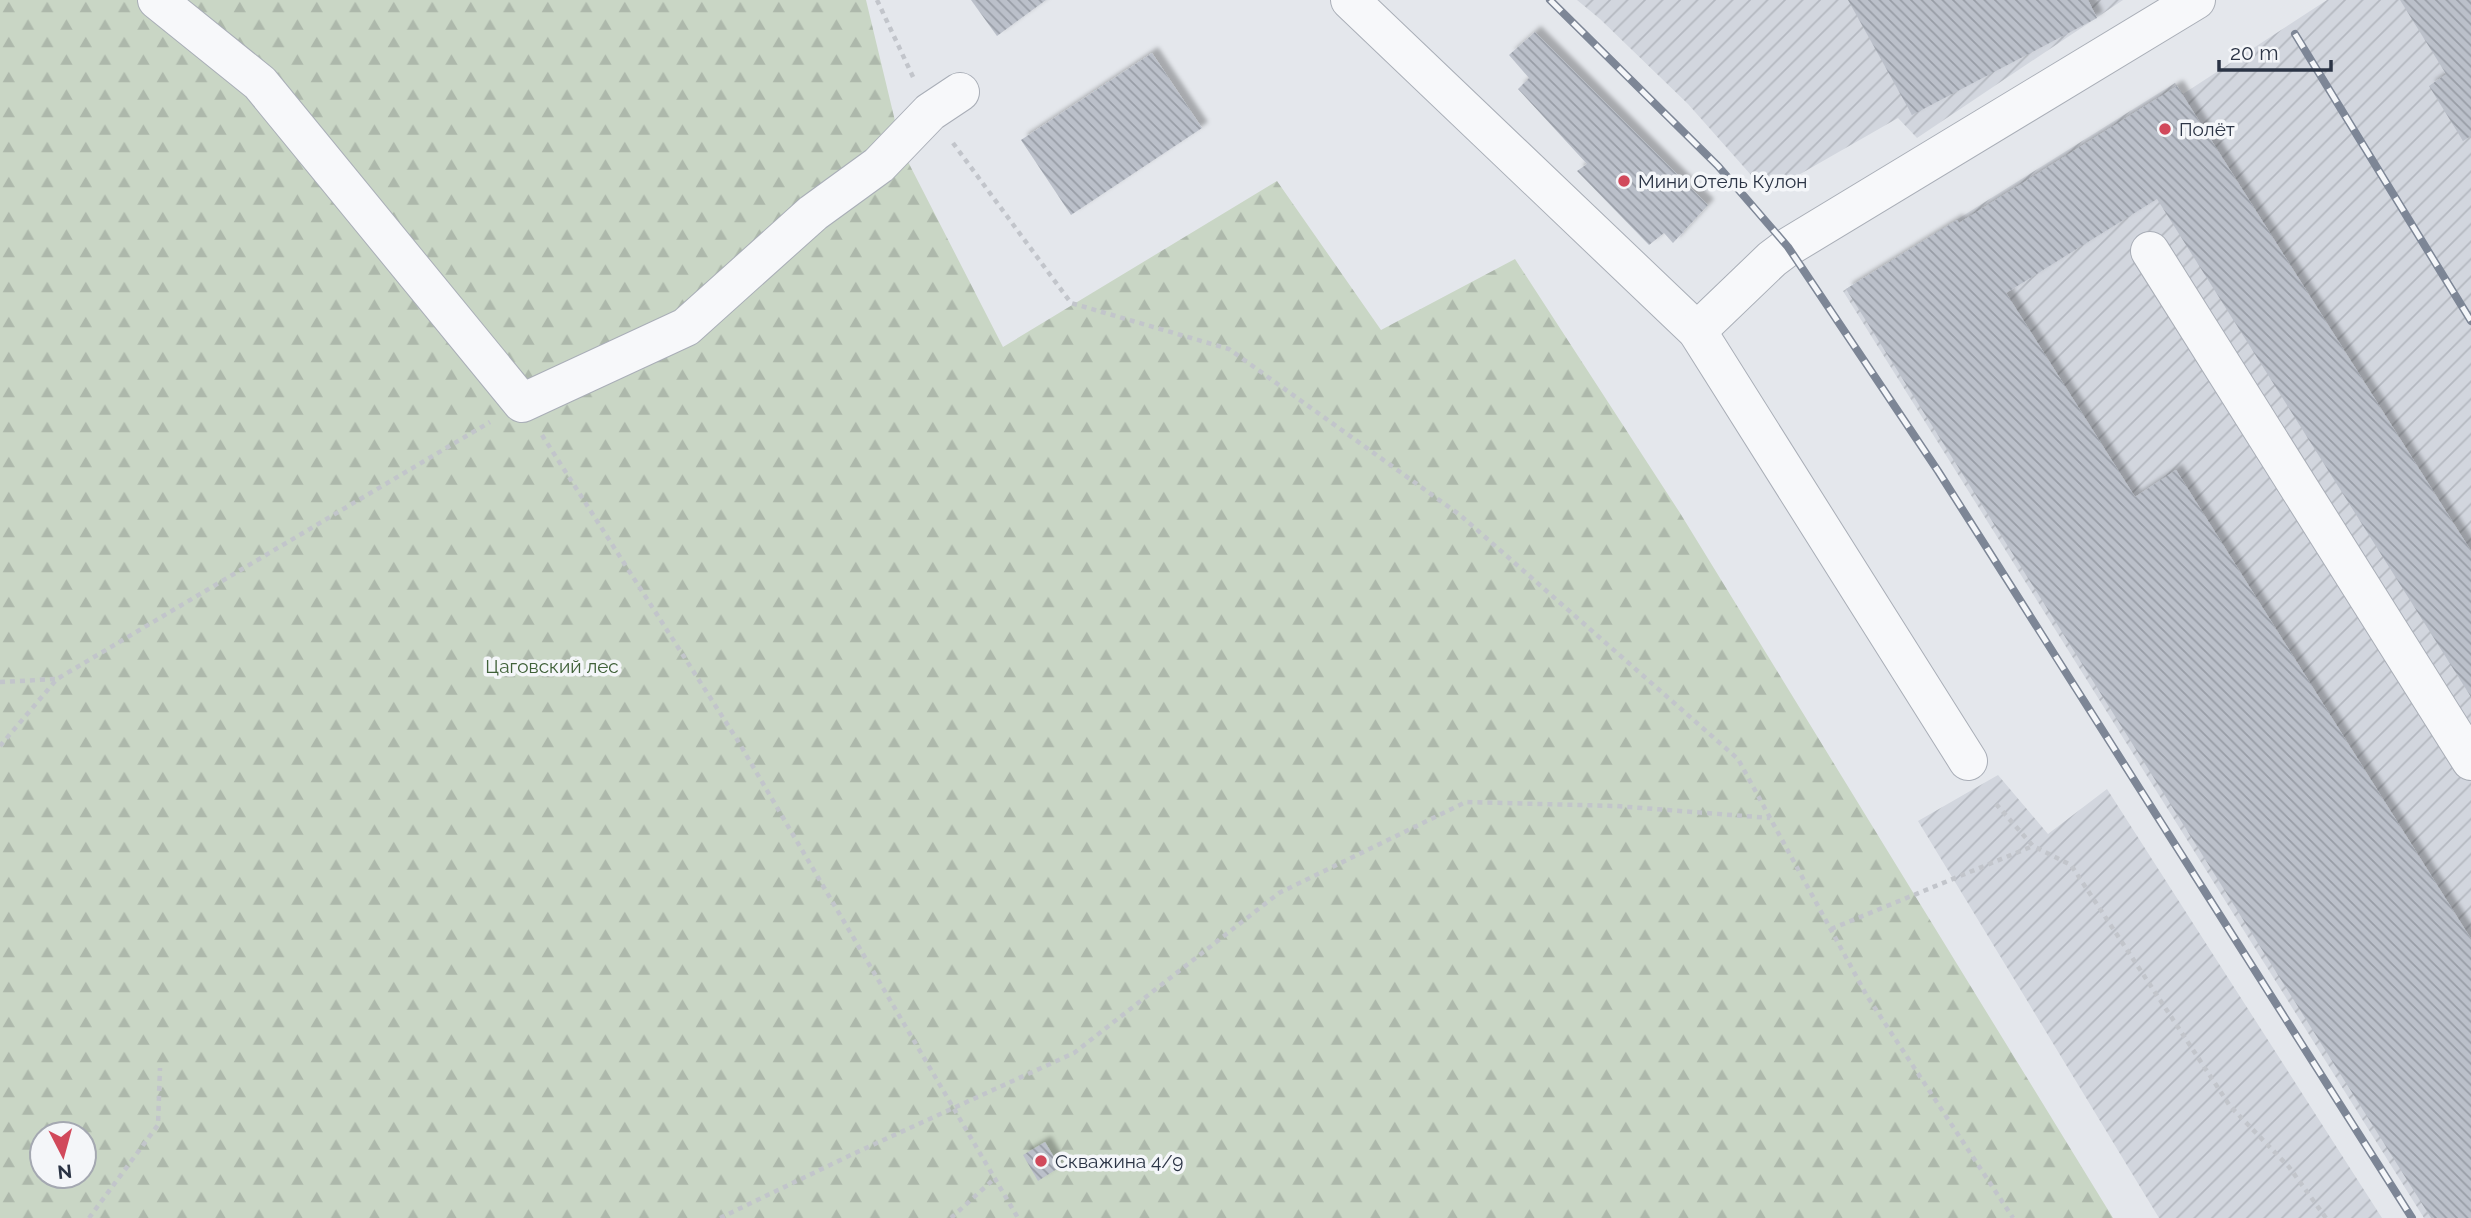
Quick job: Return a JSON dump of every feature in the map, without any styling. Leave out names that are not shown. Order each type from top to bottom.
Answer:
[{"type":"street","points":[[157,0],[260,83],[522,403],[686,327],[813,213],[879,165],[945,102]]},
{"type":"street","points":[[1350,0],[1697,331],[1968,761]]},
{"type":"street","points":[[1697,331],[1788,247],[2196,0]]},
{"type":"street","points":[[2150,251],[2471,761]]},
{"type":"path","points":[[877,0],[945,102],[1071,303],[1230,349],[1460,515],[1738,759],[1867,996],[2013,1218]]},
{"type":"path","points":[[0,746],[57,679],[522,403],[738,741],[1018,1218]]},
{"type":"path","points":[[0,682],[57,679]]},
{"type":"path","points":[[720,1218],[1074,1053],[1279,892],[1466,802],[1616,806],[1770,818]]},
{"type":"path","points":[[1996,804],[2033,846],[2071,865],[2230,1106],[2289,1167],[2326,1218]]},
{"type":"path","points":[[1831,929],[2033,846]]},
{"type":"path","points":[[89,1218],[158,1125],[159,1068]]},
{"type":"path","points":[[951,1218],[995,1178]]},
{"type":"shaded area","points":[[1577,0],[2123,0],[1917,138],[1898,118],[1767,193],[1688,104]]},
{"type":"shaded area","points":[[2327,0],[2471,0],[2471,1218],[2424,1218],[1843,291],[2175,83],[2183,94]]},
{"type":"shaded area","points":[[1998,775],[2048,834],[2107,789],[2382,1218],[2159,1218],[1918,821]]},
{"type":"green space","name":"Цаговский лес","points":[[0,0],[866,0],[902,150],[1003,347],[1277,181],[1381,330],[1515,259],[1680,513],[2113,1218],[0,1218]]},
{"type":"building","points":[[971,0],[1046,0],[997,36]]},
{"type":"building","points":[[1848,0],[2088,0],[2097,18],[1912,115]]},
{"type":"building","points":[[2400,0],[2471,0],[2471,136],[2463,141],[2429,86],[2446,74]]},
{"type":"building","points":[[1535,32],[1708,205],[1673,243],[1664,233],[1649,245],[1577,171],[1587,164],[1518,89],[1529,78],[1509,55]]},
{"type":"building","points":[[1152,53],[1202,128],[1071,215],[1021,140]]},
{"type":"building","points":[[2177,86],[2471,551],[2471,697],[2157,199],[2006,293],[2135,497],[2176,470],[2471,939],[2471,1218],[2431,1218],[1846,289],[1957,220],[1959,223]]},
{"type":"building","name":"Скважина 4/9","points":[[1045,1142],[1060,1167],[1038,1181],[1023,1155]]},
{"type":"railway","points":[[1550,0],[1718,166],[1788,247],[1938,471],[2412,1218]]},
{"type":"railway","points":[[2295,34],[2471,321]]},
{"type":"place","name":"Полёт","points":[[2165,129]]},
{"type":"place","name":"Мини Отель Кулон","points":[[1624,181]]},
{"type":"place","name":"Скважина 4/9","points":[[1041,1161]]}]
